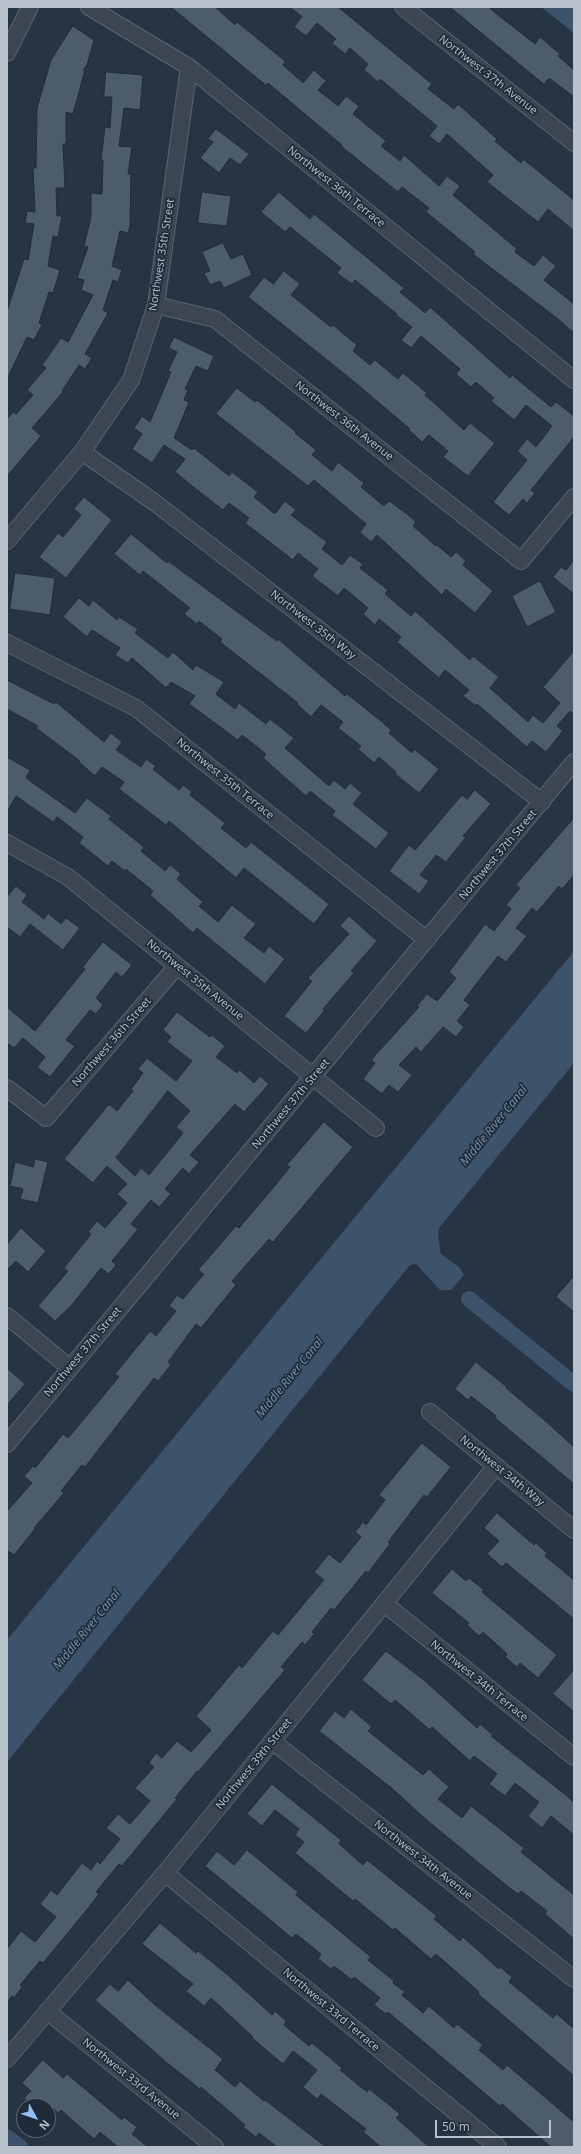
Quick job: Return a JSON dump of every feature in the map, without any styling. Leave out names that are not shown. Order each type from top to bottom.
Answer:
[{"type":"street","points":[[7,53],[30,7]]},
{"type":"street","name":"Northwest 36th Terrace","points":[[89,7],[189,67],[574,380]]},
{"type":"street","name":"Northwest 37th Avenue","points":[[403,7],[574,143]]},
{"type":"street","name":"Northwest 35th Street","points":[[7,541],[82,452],[131,380],[156,305],[189,67]]},
{"type":"street","name":"Northwest 36th Avenue","points":[[156,305],[215,319],[521,561],[574,497]]},
{"type":"street","name":"Northwest 35th Way","points":[[82,452],[154,502],[542,802]]},
{"type":"street","name":"Northwest 35th Terrace","points":[[7,643],[136,708],[427,940]]},
{"type":"street","name":"Northwest 37th Street","points":[[7,1444],[574,762]]},
{"type":"street","name":"Northwest 35th Avenue","points":[[7,843],[68,877],[376,1128]]},
{"type":"street","name":"Northwest 36th Street","points":[[7,1088],[46,1118],[177,966]]},
{"type":"street","points":[[7,1316],[70,1368]]},
{"type":"street","name":"Northwest 34th Way","points":[[430,1412],[574,1530]]},
{"type":"street","name":"Northwest 39th Street","points":[[7,2059],[46,2011],[165,1873],[496,1466]]},
{"type":"street","name":"Northwest 34th Terrace","points":[[385,1604],[574,1757]]},
{"type":"street","name":"Northwest 34th Avenue","points":[[272,1742],[574,1979]]},
{"type":"street","name":"Northwest 33rd Terrace","points":[[165,1873],[498,2147]]},
{"type":"street","name":"Northwest 33rd Avenue","points":[[46,2011],[215,2147]]},
{"type":"water","points":[[541,7],[574,7],[574,33]]},
{"type":"water","name":"Middle River Canal","points":[[574,951],[574,1063],[439,1228],[438,1236],[441,1254],[459,1267],[464,1275],[451,1290],[440,1290],[416,1264],[410,1265],[7,1762],[7,1640]]},
{"type":"building","points":[[171,7],[215,7],[235,25],[237,22],[285,61],[283,65],[303,83],[314,70],[326,81],[318,90],[338,106],[346,96],[359,106],[353,114],[386,141],[381,146],[400,161],[404,155],[439,186],[447,176],[460,186],[453,195],[517,249],[515,252],[534,266],[543,255],[556,266],[544,280],[574,304],[574,333],[473,254],[475,252],[426,212],[429,208],[402,187],[398,192],[341,146],[342,145],[268,83],[266,85]]},
{"type":"building","points":[[290,7],[338,7],[432,84],[428,89],[454,109],[458,104],[497,139],[495,141],[521,163],[523,159],[574,200],[574,231],[548,209],[538,222],[506,197],[487,182],[493,175],[447,134],[439,144],[429,136],[437,126],[380,79],[378,82],[364,70],[368,64],[350,48],[345,54],[332,43],[336,39],[317,23],[306,36],[294,27],[302,17]]},
{"type":"building","points":[[450,7],[488,7],[535,44],[540,37],[560,54],[558,56],[574,70],[574,97],[549,78],[544,84]]},
{"type":"building","points":[[73,26],[94,40],[87,65],[83,70],[85,70],[73,114],[66,112],[66,144],[63,144],[65,188],[56,188],[57,216],[62,216],[58,237],[53,236],[48,266],[60,270],[53,293],[49,292],[39,323],[42,325],[34,340],[27,337],[7,379],[7,311],[24,259],[28,260],[34,224],[25,223],[27,211],[35,212],[33,168],[36,168],[37,108],[51,60]]},
{"type":"building","points":[[106,72],[143,75],[140,110],[124,108],[119,146],[132,147],[128,174],[131,174],[130,226],[128,233],[120,231],[112,266],[122,270],[118,282],[113,280],[103,310],[108,313],[85,354],[92,358],[85,369],[79,365],[62,391],[63,392],[32,428],[41,436],[7,476],[7,419],[13,412],[16,414],[33,395],[27,390],[46,368],[42,365],[61,338],[68,342],[93,295],[81,290],[84,280],[77,278],[88,247],[84,246],[91,217],[91,193],[102,194],[103,160],[101,160],[105,127],[110,128],[112,97],[104,97]]},
{"type":"building","points":[[216,129],[249,154],[240,165],[230,158],[219,173],[200,158],[213,142],[208,139]]},
{"type":"building","points":[[202,192],[231,196],[227,226],[198,223]]},
{"type":"building","points":[[279,192],[310,219],[314,214],[404,288],[400,292],[425,313],[430,307],[510,378],[512,375],[551,407],[556,402],[574,416],[574,437],[531,490],[535,493],[527,503],[523,499],[509,515],[493,502],[527,460],[517,451],[527,439],[536,447],[552,426],[526,405],[514,420],[491,401],[494,398],[476,382],[471,387],[456,374],[460,369],[421,336],[411,348],[401,340],[412,327],[355,280],[352,284],[337,273],[341,268],[290,227],[285,232],[261,212]]},
{"type":"building","points":[[223,243],[231,259],[243,254],[252,275],[224,288],[220,281],[210,285],[204,273],[210,271],[202,252]]},
{"type":"building","points":[[284,271],[300,284],[291,295],[331,327],[333,325],[357,345],[353,351],[370,365],[375,360],[398,379],[403,373],[427,393],[425,395],[464,430],[470,423],[495,443],[468,476],[443,457],[448,451],[429,435],[422,442],[409,430],[410,429],[346,375],[248,297],[264,277],[273,284]]},
{"type":"building","points":[[174,337],[214,356],[208,371],[196,366],[185,389],[188,390],[184,400],[189,402],[174,438],[192,450],[194,448],[229,476],[232,472],[258,492],[254,497],[275,514],[285,501],[296,510],[291,515],[327,542],[322,549],[342,565],[350,555],[363,564],[360,568],[388,590],[385,594],[411,616],[415,611],[470,660],[473,656],[499,677],[490,688],[528,722],[533,715],[543,723],[560,703],[543,687],[574,651],[574,714],[570,711],[557,726],[563,731],[546,752],[532,741],[527,747],[477,704],[476,706],[463,696],[469,690],[445,670],[439,678],[397,642],[401,637],[379,619],[375,625],[363,614],[368,608],[344,588],[338,596],[312,576],[318,569],[298,553],[293,560],[245,523],[249,518],[229,503],[223,510],[191,485],[175,472],[185,459],[164,445],[152,463],[132,449],[142,434],[134,428],[142,416],[150,422],[171,372],[168,371],[177,352],[169,348]]},
{"type":"building","points":[[237,388],[255,402],[257,400],[296,432],[295,433],[316,450],[312,455],[332,471],[338,462],[364,483],[361,487],[384,506],[389,501],[416,522],[413,526],[436,546],[437,545],[451,557],[456,552],[466,561],[463,565],[493,591],[475,613],[446,589],[442,595],[377,535],[371,542],[360,532],[366,524],[314,480],[308,486],[216,414]]},
{"type":"building","points":[[84,497],[112,520],[66,578],[39,557],[58,533],[63,537],[81,515],[74,509]]},
{"type":"building","points":[[131,534],[167,563],[168,561],[277,641],[278,639],[345,696],[347,694],[381,721],[391,730],[389,733],[412,753],[414,749],[439,769],[419,793],[395,774],[396,772],[379,757],[374,763],[358,749],[361,746],[338,728],[343,722],[321,705],[311,717],[297,704],[298,703],[220,642],[222,639],[199,621],[197,624],[184,614],[190,608],[143,571],[140,575],[114,554]]},
{"type":"building","points":[[574,560],[574,594],[553,577],[561,567],[566,570]]},
{"type":"building","points":[[15,573],[55,578],[50,615],[10,609]]},
{"type":"building","points":[[540,581],[556,612],[527,627],[512,596]]},
{"type":"building","points":[[79,598],[89,606],[93,600],[117,620],[119,617],[138,629],[135,633],[168,658],[173,652],[193,670],[196,665],[224,682],[216,694],[235,709],[239,703],[266,724],[270,719],[294,738],[285,748],[329,786],[334,780],[345,789],[350,783],[362,793],[353,804],[389,833],[376,849],[332,815],[335,811],[310,791],[306,796],[263,758],[266,754],[242,735],[238,740],[189,704],[195,696],[171,682],[166,688],[132,658],[128,663],[115,655],[120,648],[92,630],[87,637],[63,617]]},
{"type":"building","points":[[7,680],[54,704],[56,702],[104,742],[111,733],[122,742],[116,750],[141,767],[146,759],[156,766],[153,769],[179,790],[183,785],[192,792],[190,795],[225,823],[221,828],[246,848],[251,842],[329,904],[314,924],[244,868],[236,878],[169,821],[166,825],[119,789],[124,782],[102,767],[95,776],[79,762],[80,761],[36,728],[38,726],[7,709]]},
{"type":"building","points":[[7,757],[30,770],[26,778],[75,813],[87,798],[111,816],[109,819],[144,847],[141,851],[165,871],[170,865],[181,874],[177,879],[203,902],[199,906],[218,922],[232,905],[256,924],[244,938],[264,953],[269,946],[285,959],[265,984],[197,928],[193,933],[150,895],[153,891],[126,869],[125,871],[112,861],[108,866],[79,843],[83,837],[57,817],[53,822],[16,796],[7,812]]},
{"type":"building","points":[[475,790],[491,804],[463,836],[466,837],[446,862],[436,855],[420,875],[429,881],[419,894],[389,871],[409,845],[415,850],[462,795],[467,799]]},
{"type":"building","points":[[574,818],[574,875],[562,889],[559,886],[537,912],[532,908],[516,928],[527,936],[506,962],[498,956],[464,1000],[470,1005],[457,1021],[464,1027],[456,1037],[443,1027],[421,1052],[416,1047],[399,1065],[412,1075],[398,1092],[389,1085],[382,1094],[363,1079],[375,1063],[371,1060],[419,1007],[417,1006],[427,994],[437,1001],[456,978],[449,972],[485,924],[494,931],[511,909],[506,905],[520,888],[516,885]]},
{"type":"building","points":[[16,886],[27,895],[22,902],[44,919],[48,913],[61,924],[66,918],[80,928],[63,950],[30,924],[20,937],[7,927],[7,897]]},
{"type":"building","points":[[349,916],[377,941],[351,971],[354,973],[323,1009],[325,1010],[306,1033],[284,1016],[312,981],[308,978],[349,934],[340,926]]},
{"type":"building","points":[[103,942],[132,965],[122,977],[116,972],[96,998],[103,1005],[96,1014],[90,1010],[66,1040],[75,1046],[50,1077],[37,1067],[45,1057],[23,1038],[14,1048],[7,1043],[7,1007],[35,1031],[85,969],[83,967]]},
{"type":"building","points":[[177,1012],[210,1037],[212,1035],[225,1046],[216,1057],[237,1073],[240,1070],[254,1083],[260,1076],[269,1084],[244,1112],[235,1104],[190,1155],[199,1162],[189,1174],[183,1168],[165,1189],[171,1194],[159,1207],[151,1200],[131,1224],[138,1229],[112,1261],[116,1265],[109,1274],[101,1268],[71,1306],[55,1321],[38,1306],[68,1271],[64,1268],[91,1234],[88,1232],[97,1221],[105,1228],[127,1203],[117,1194],[127,1184],[107,1166],[93,1183],[64,1159],[109,1104],[117,1111],[133,1091],[131,1089],[143,1073],[138,1069],[147,1058],[176,1081],[192,1061],[167,1042],[171,1037],[163,1030]],"holes":[[[168,1091],[190,1111],[176,1127],[183,1133],[149,1175],[141,1168],[135,1176],[116,1158]]]},
{"type":"building","points":[[324,1122],[353,1147],[273,1242],[269,1239],[232,1281],[236,1285],[201,1328],[196,1324],[168,1362],[171,1365],[158,1381],[154,1378],[85,1467],[82,1465],[61,1491],[64,1493],[34,1528],[35,1529],[14,1555],[7,1550],[7,1511],[32,1483],[24,1476],[33,1466],[35,1468],[63,1434],[68,1438],[119,1377],[115,1374],[150,1331],[156,1336],[176,1311],[169,1306],[177,1295],[183,1299],[204,1274],[198,1270],[236,1226],[239,1228],[268,1194],[290,1167],[287,1165]]},
{"type":"building","points":[[35,1159],[48,1162],[38,1203],[20,1199],[23,1189],[10,1186],[15,1162],[33,1167]]},
{"type":"building","points":[[21,1228],[46,1251],[28,1272],[16,1261],[7,1270],[7,1245]]},
{"type":"building","points":[[574,1276],[574,1312],[556,1297]]},
{"type":"building","points":[[476,1362],[507,1387],[506,1388],[574,1447],[574,1484],[471,1396],[468,1400],[455,1389]]},
{"type":"building","points":[[7,1368],[25,1384],[7,1405]]},
{"type":"building","points":[[422,1443],[451,1467],[427,1497],[424,1495],[388,1542],[390,1544],[368,1573],[366,1571],[334,1610],[331,1608],[312,1632],[314,1634],[305,1645],[302,1642],[281,1667],[285,1670],[198,1772],[197,1771],[175,1798],[177,1799],[122,1866],[119,1864],[96,1892],[99,1894],[89,1907],[43,1963],[40,1961],[20,1985],[22,1987],[14,1998],[12,1996],[7,2002],[7,1949],[21,1931],[35,1942],[56,1917],[40,1904],[51,1890],[57,1895],[82,1863],[91,1870],[97,1861],[100,1864],[120,1839],[106,1828],[118,1814],[130,1824],[150,1801],[135,1788],[154,1767],[149,1763],[156,1753],[162,1758],[177,1741],[191,1752],[211,1730],[196,1716],[239,1665],[242,1668],[273,1631],[278,1635],[324,1580],[314,1572],[329,1554],[340,1563],[361,1537],[355,1532],[363,1522],[366,1525],[385,1500],[379,1495]]},
{"type":"building","points":[[497,1513],[534,1545],[536,1543],[547,1553],[545,1556],[574,1580],[574,1619],[506,1563],[502,1567],[487,1554],[499,1541],[484,1528]]},
{"type":"building","points":[[452,1569],[466,1581],[469,1578],[484,1590],[482,1592],[557,1655],[538,1678],[520,1663],[517,1667],[505,1657],[507,1654],[483,1632],[479,1636],[467,1625],[469,1623],[432,1593]]},
{"type":"building","points":[[386,1651],[425,1681],[477,1728],[480,1724],[493,1735],[491,1736],[567,1796],[574,1803],[574,1835],[551,1816],[542,1828],[528,1816],[539,1802],[515,1783],[505,1796],[489,1784],[497,1774],[474,1756],[470,1761],[432,1727],[430,1730],[395,1700],[391,1704],[362,1680]]},
{"type":"building","points":[[574,1670],[574,1712],[553,1694]]},
{"type":"building","points":[[351,1709],[372,1727],[368,1731],[423,1775],[429,1769],[449,1787],[438,1799],[462,1818],[471,1806],[524,1848],[521,1852],[574,1895],[574,1939],[545,1914],[547,1911],[521,1891],[518,1894],[506,1885],[423,1817],[394,1790],[319,1731],[335,1711],[344,1718]]},
{"type":"building","points":[[272,1784],[341,1840],[339,1844],[363,1865],[367,1860],[437,1916],[434,1919],[460,1941],[463,1937],[499,1969],[500,1967],[512,1977],[509,1982],[553,2018],[557,2014],[574,2029],[574,2076],[478,1994],[479,1992],[436,1954],[431,1959],[395,1928],[393,1930],[355,1899],[353,1901],[295,1853],[304,1842],[295,1835],[299,1829],[275,1810],[262,1826],[247,1814]]},
{"type":"building","points":[[247,1850],[298,1892],[296,1895],[371,1957],[368,1960],[394,1981],[393,1983],[405,1992],[402,1995],[423,2013],[429,2006],[454,2028],[457,2024],[483,2045],[479,2050],[503,2070],[507,2065],[574,2122],[574,2147],[551,2147],[502,2104],[500,2106],[388,2012],[386,2014],[374,2005],[380,1998],[354,1977],[352,1980],[334,1966],[331,1969],[318,1959],[321,1954],[296,1934],[292,1938],[205,1866],[217,1851],[234,1865]]},
{"type":"building","points":[[160,1923],[196,1953],[198,1951],[229,1976],[272,2015],[275,2011],[286,2021],[284,2025],[309,2046],[312,2043],[342,2068],[340,2070],[367,2092],[369,2089],[388,2104],[400,2114],[396,2118],[429,2147],[381,2147],[363,2132],[366,2129],[321,2094],[317,2099],[303,2087],[317,2070],[293,2051],[283,2064],[252,2038],[253,2037],[211,1998],[204,2006],[186,1991],[193,1984],[142,1944]]},
{"type":"building","points":[[128,1980],[155,2005],[223,2059],[215,2070],[235,2087],[240,2081],[264,2101],[265,2100],[326,2147],[277,2147],[259,2133],[256,2137],[243,2127],[245,2125],[201,2087],[200,2089],[166,2062],[95,2000],[110,1984],[118,1991]]},
{"type":"building","points":[[43,2060],[63,2078],[67,2074],[122,2120],[124,2117],[137,2127],[132,2134],[148,2147],[118,2147],[100,2132],[94,2139],[61,2110],[58,2113],[56,2111],[56,2098],[24,2098],[31,2091],[22,2083]]},
{"type":"waterway","points":[[469,1299],[574,1384]]},
{"type":"waterway","points":[[7,2137],[20,2147]]}]
